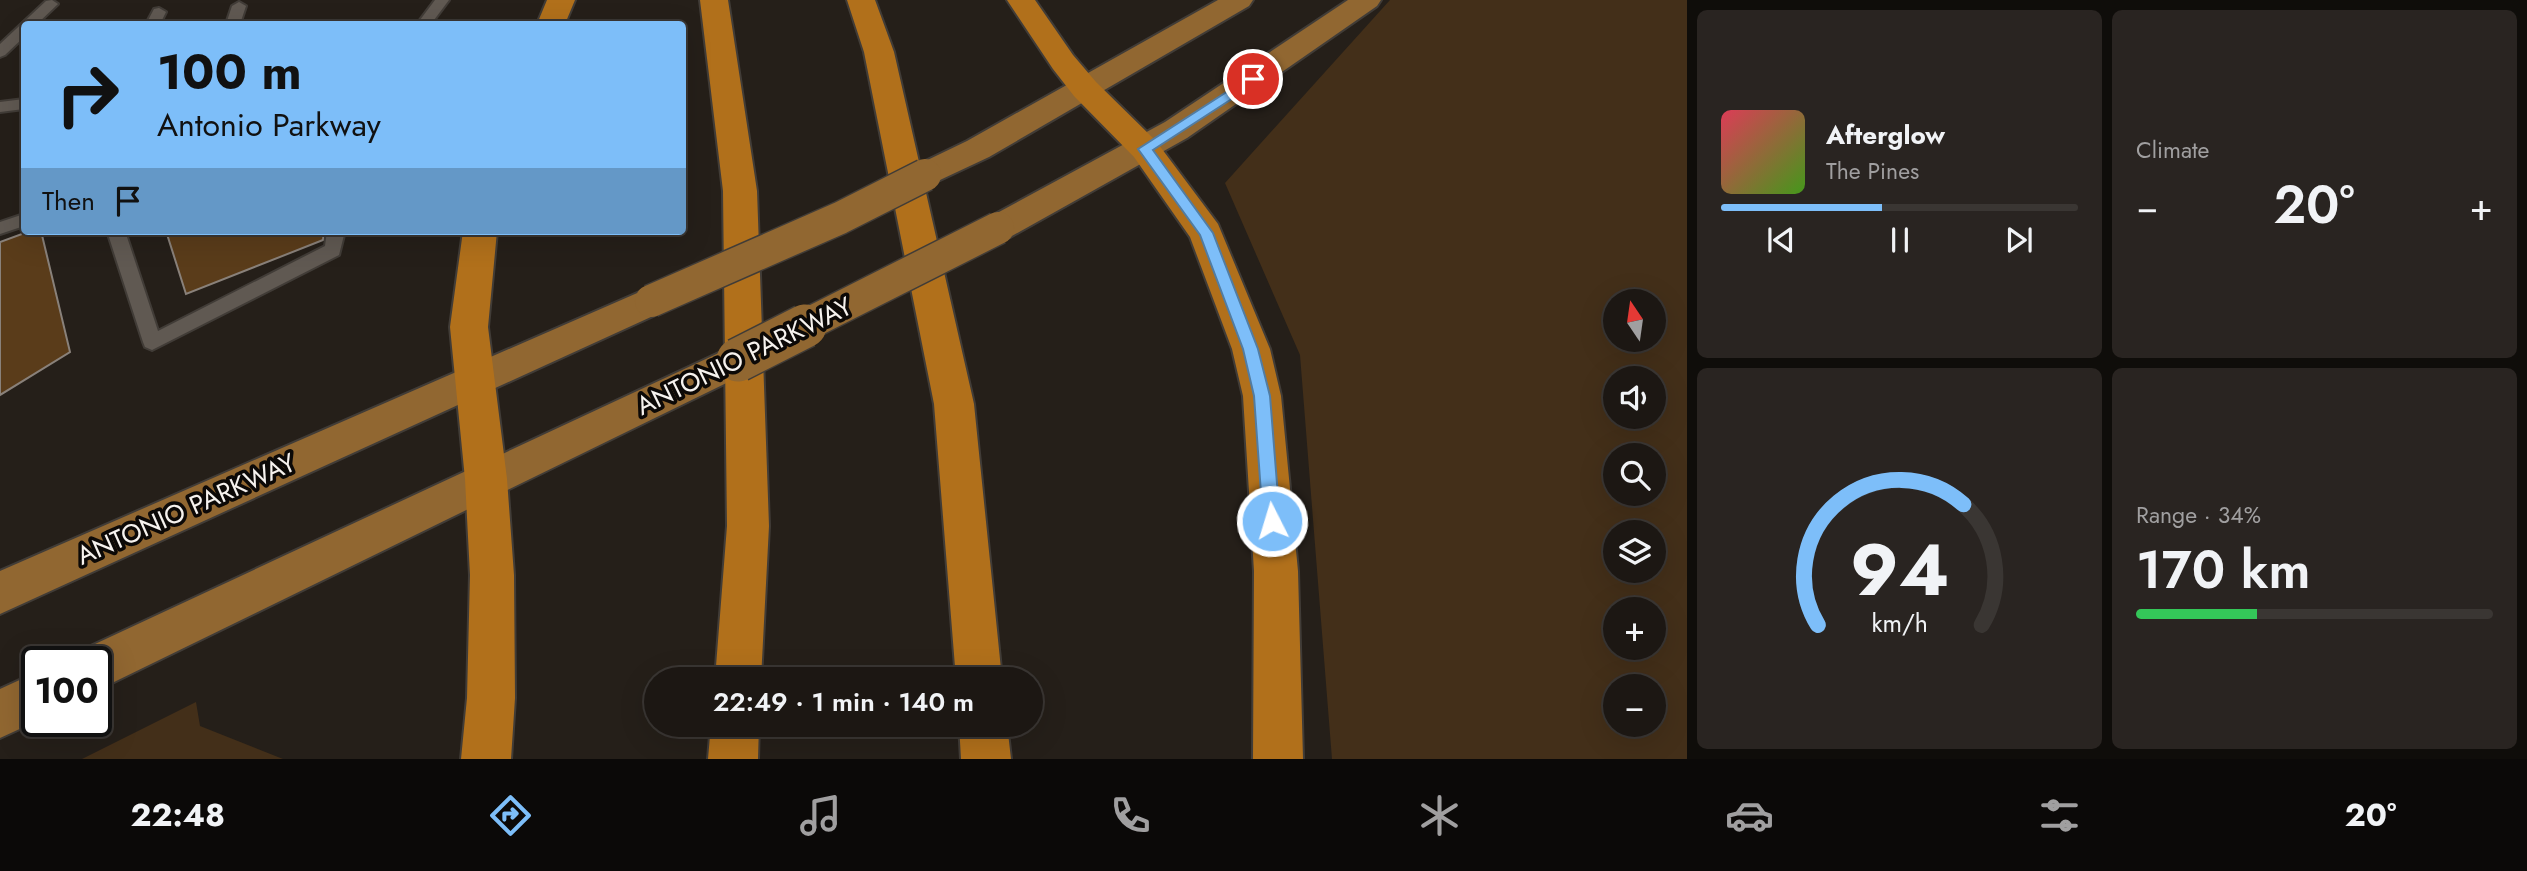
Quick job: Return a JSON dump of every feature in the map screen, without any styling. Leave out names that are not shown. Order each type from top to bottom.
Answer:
[{"type":"highway","points":[[552,21],[561,0]]},
{"type":"highway","points":[[714,0],[740,205],[748,526],[739,667]]},
{"type":"highway","points":[[862,0],[879,52],[954,404],[978,667]]},
{"type":"highway","points":[[1021,0],[1063,62],[1085,89],[1145,149],[1206,233],[1251,349],[1262,396],[1276,571],[1278,759]]},
{"type":"highway","points":[[480,235],[468,327],[486,479],[492,589],[491,698],[486,759]]},
{"type":"highway","points":[[733,759],[735,737]]},
{"type":"highway","points":[[984,737],[986,759]]},
{"type":"main road","name":"ANTONIO PARKWAY","points":[[0,593],[840,218],[978,149],[1239,0]]},
{"type":"main road","name":"ANTONIO PARKWAY","points":[[112,659],[648,403],[998,228],[1145,149],[1272,67],[1367,0]]},
{"type":"main road","points":[[0,714],[21,704]]},
{"type":"lane","points":[[426,21],[442,0]]},
{"type":"lane","points":[[32,21],[51,4]]},
{"type":"lane","points":[[234,21],[239,6]]},
{"type":"lane","points":[[0,52],[21,32]]},
{"type":"lane","points":[[0,107],[21,104]]},
{"type":"lane","points":[[0,228],[21,221]]},
{"type":"lane","points":[[117,235],[152,342],[332,250],[335,235]]},
{"type":"shaded area","points":[[1390,0],[1687,0],[1687,759],[1332,759],[1300,355],[1225,183]]},
{"type":"shaded area","points":[[196,702],[200,726],[283,759],[82,759]]},
{"type":"building","points":[[21,234],[42,235],[70,352],[0,395],[0,242]]},
{"type":"building","points":[[167,235],[324,235],[323,240],[186,294]]},
{"type":"route","points":[[1253,79],[1145,149],[1206,233],[1251,349],[1262,396],[1272,521]]}]
